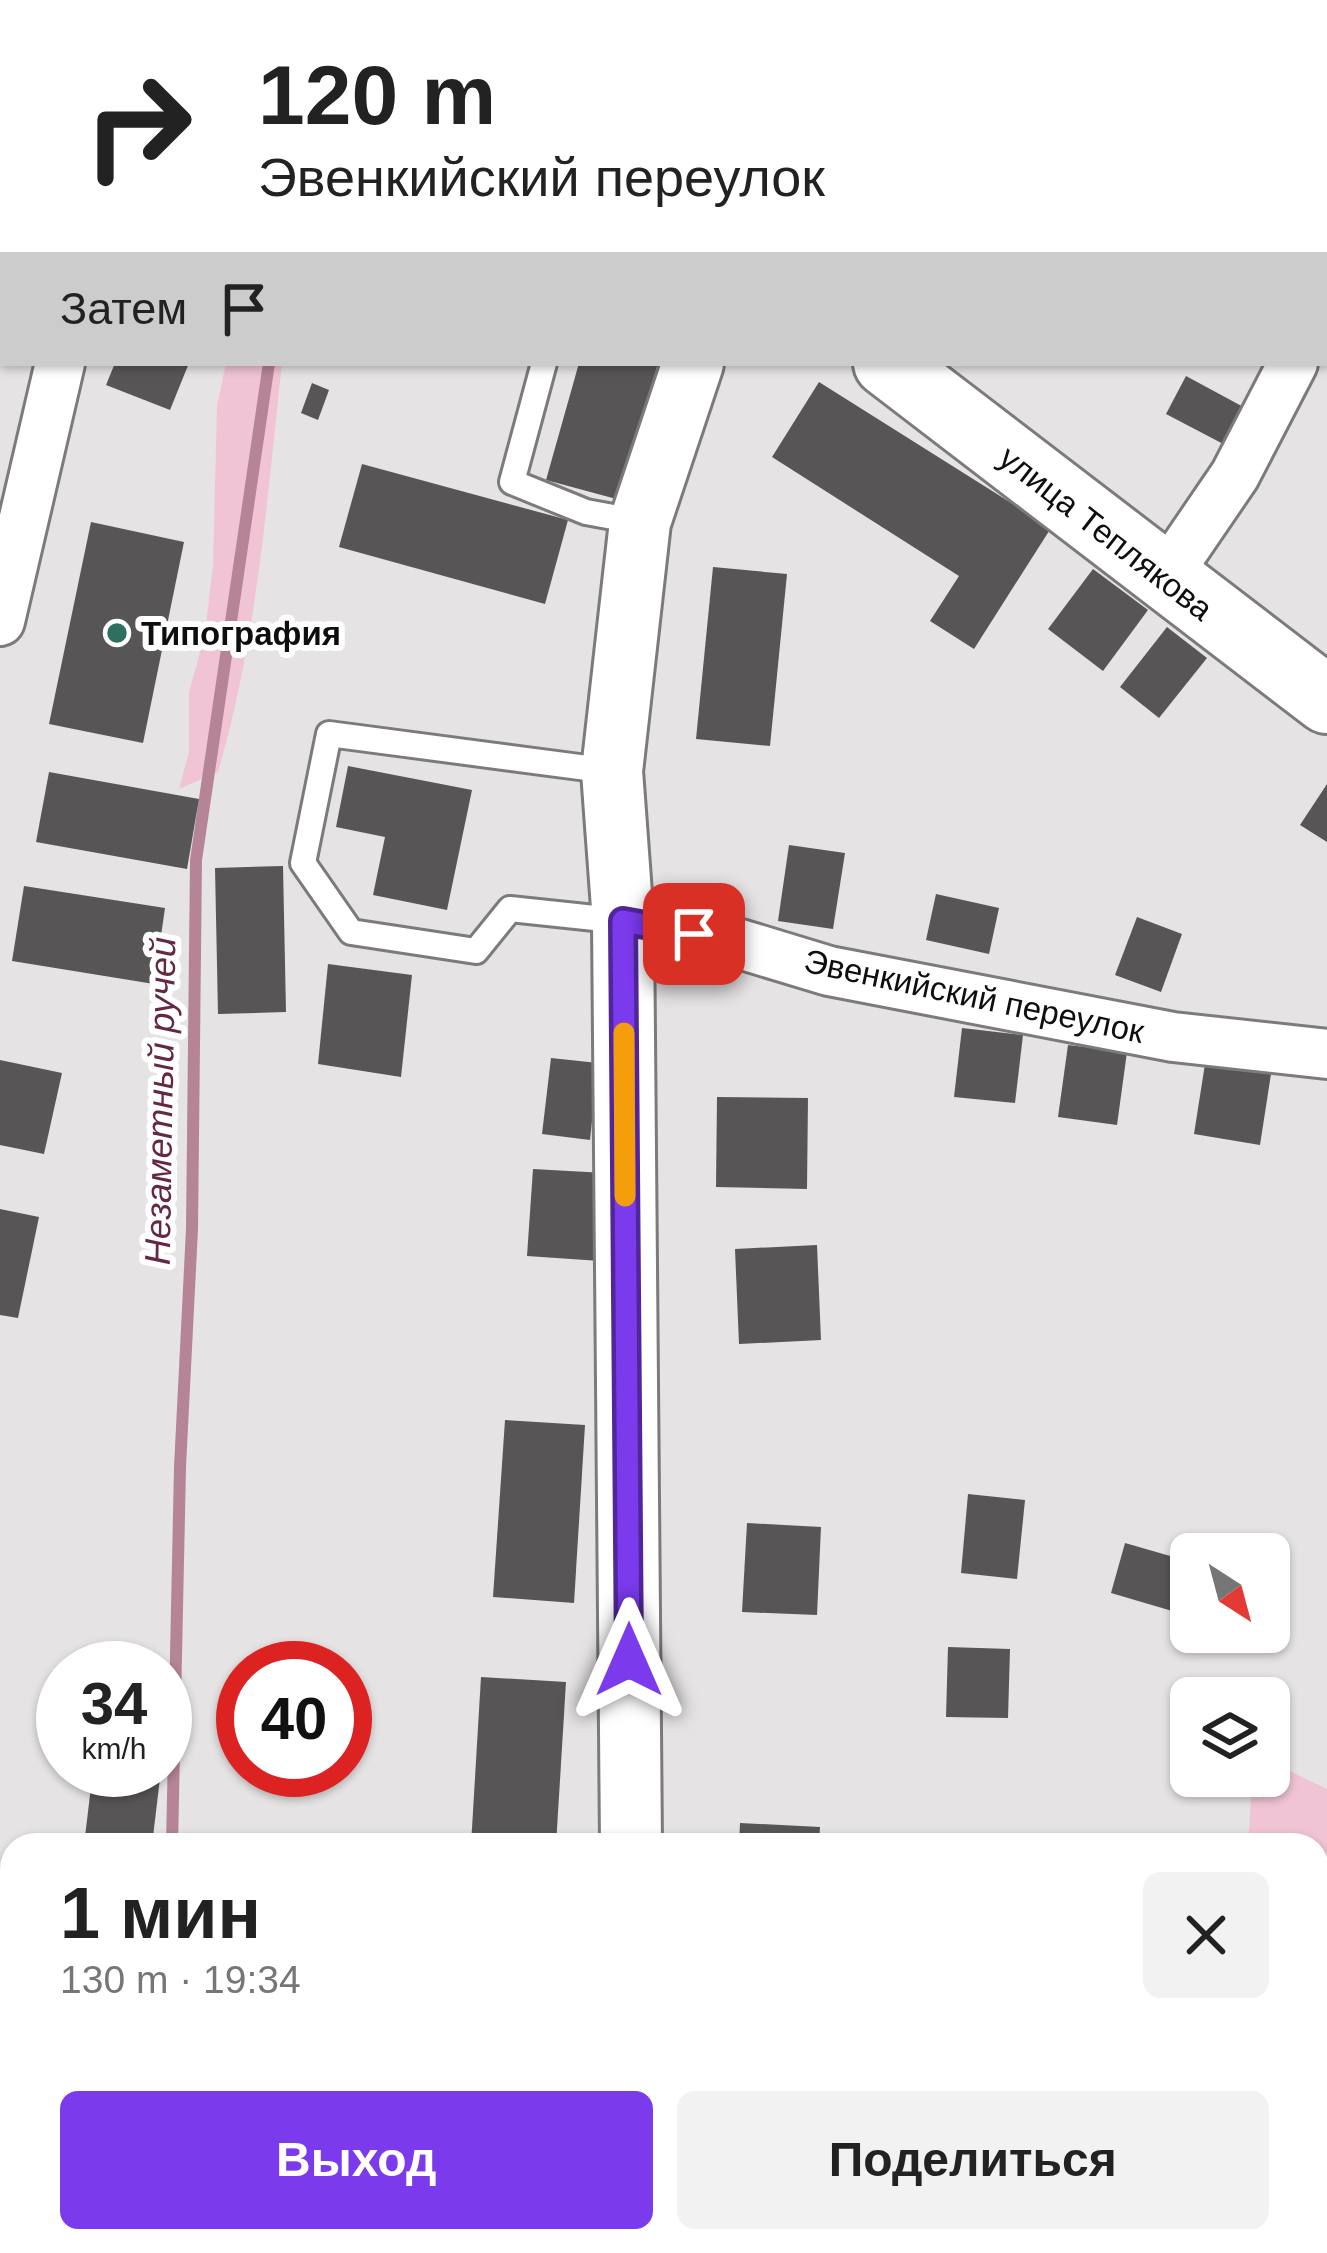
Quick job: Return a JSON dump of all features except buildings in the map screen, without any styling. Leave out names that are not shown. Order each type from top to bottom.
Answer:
[{"type":"main road","name":"улица Теплякова","points":[[890,366],[1327,700]]},
{"type":"street","points":[[0,621],[59,366]]},
{"type":"street","points":[[631,1833],[623,921],[612,771],[640,522],[692,366]]},
{"type":"street","points":[[1164,579],[1235,475],[1291,366]]},
{"type":"street","name":"Эвенкийский переулок","points":[[623,921],[730,941],[830,971],[1151,1032],[1327,1054]]},
{"type":"lane","points":[[543,366],[512,482],[586,512],[640,522]]},
{"type":"lane","points":[[612,771],[329,734],[303,862],[351,932],[476,951],[510,909],[623,921]]},
{"type":"shaded area","points":[[225,366],[282,366],[259,569],[231,722],[218,772],[179,789],[189,752],[189,692],[205,634],[213,565],[217,406]]},
{"type":"shaded area","points":[[1290,1771],[1327,1789],[1327,1833],[1249,1833],[1251,1797],[1290,1797]]},
{"type":"waterway","name":"Незаметный ручей","points":[[172,1833],[180,1467],[192,1229],[196,860],[269,366]]},
{"type":"slow traffic","points":[[624,1033],[625,1196]]},
{"type":"place","name":"Типография","points":[[117,633]]},
{"type":"route","points":[[629,1660],[623,921],[694,934]]}]
